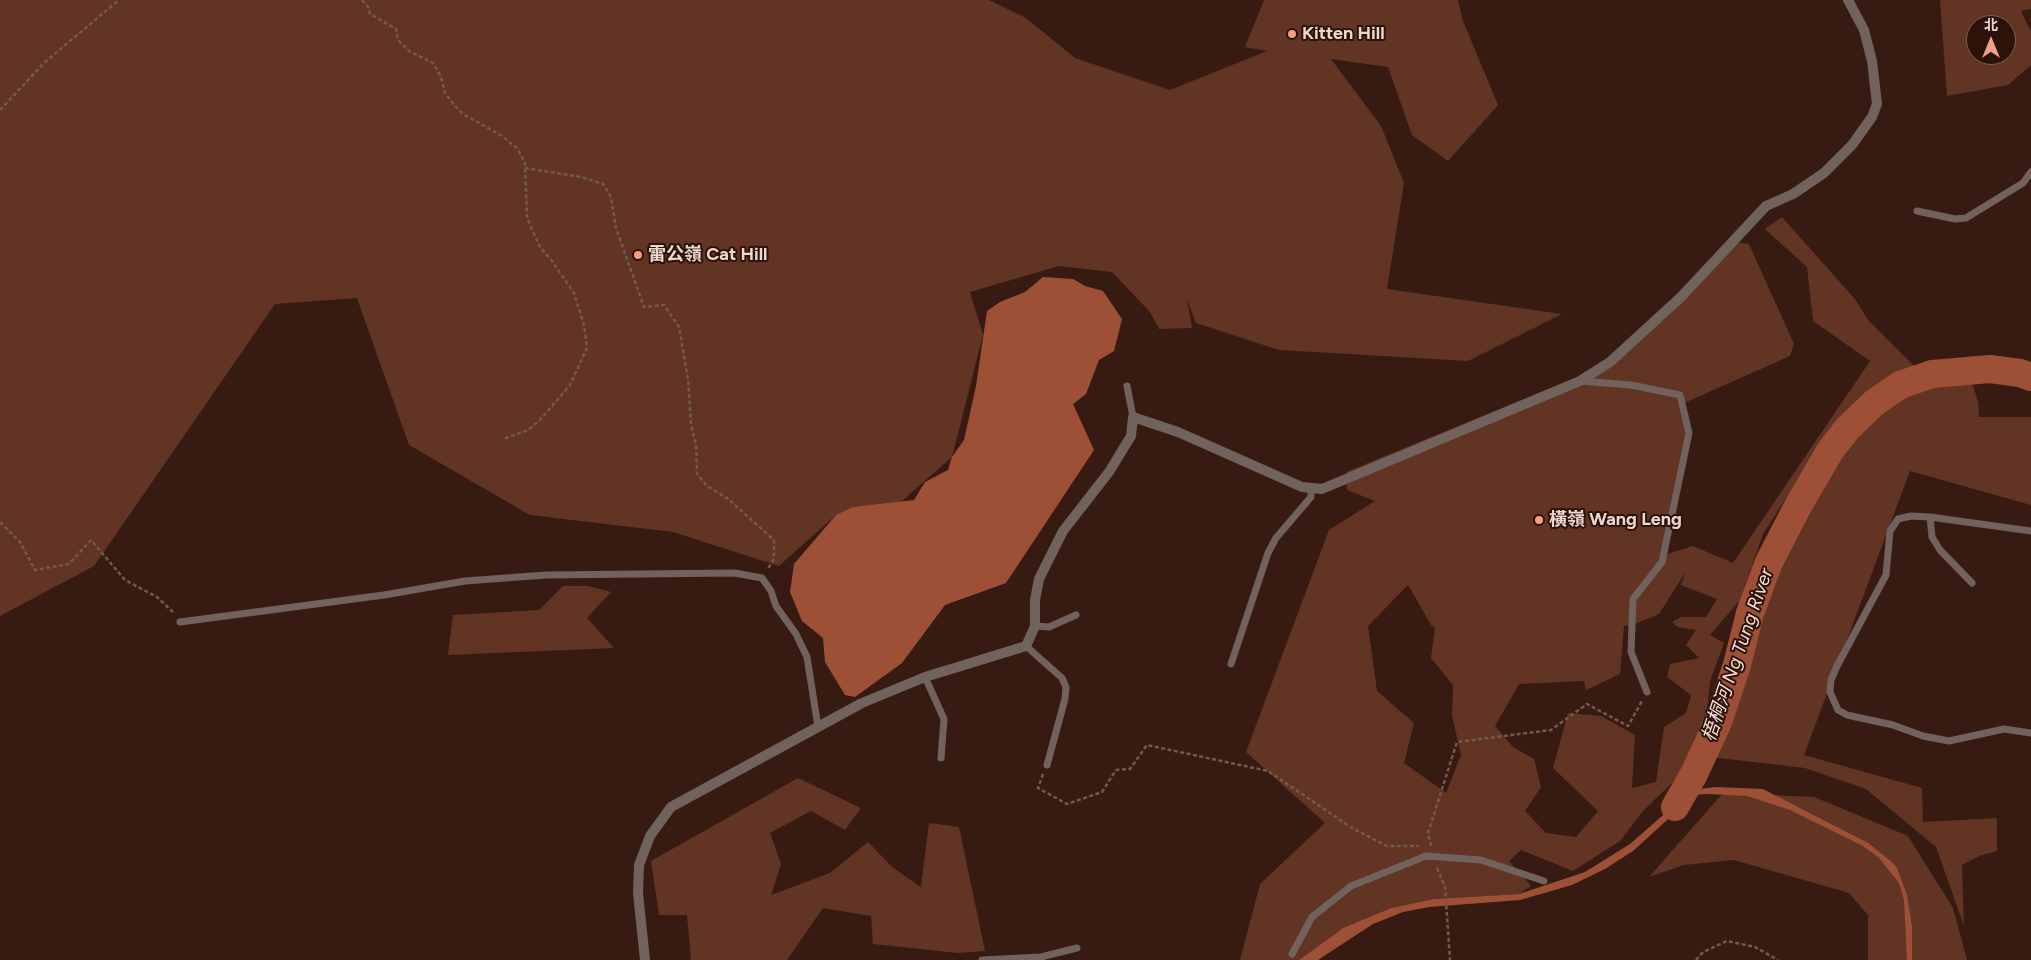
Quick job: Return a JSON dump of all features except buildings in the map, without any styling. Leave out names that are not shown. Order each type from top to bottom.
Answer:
[{"type":"street","points":[[645,960],[638,893],[639,865],[650,836],[671,807],[862,703],[925,677],[1026,646],[1036,626],[1035,600],[1039,579],[1063,531],[1109,472],[1131,436],[1133,417],[1178,432],[1311,490],[1322,489],[1580,381],[1610,362],[1682,297],[1766,206],[1792,194],[1824,173],[1852,145],[1872,117],[1877,104],[1872,61],[1864,30],[1848,0]]},
{"type":"lane","points":[[1917,211],[1955,219],[1966,218],[2023,183],[2031,172]]},
{"type":"lane","points":[[1580,381],[1632,385],[1680,395],[1689,433],[1662,562],[1633,599],[1632,652],[1647,692]]},
{"type":"lane","points":[[1126,386],[1133,417]]},
{"type":"lane","points":[[1230,664],[1268,553],[1276,538],[1311,497],[1311,490]]},
{"type":"lane","points":[[2031,532],[1930,517],[1911,516],[1898,519],[1890,531],[1886,575],[1831,680],[1830,692],[1838,710],[1847,716],[1949,741],[2004,729],[2031,733]]},
{"type":"lane","points":[[1930,517],[1932,537],[1940,550],[1972,583]]},
{"type":"lane","points":[[180,622],[384,595],[466,581],[546,575],[734,573],[762,578],[807,657],[818,727]]},
{"type":"lane","points":[[1036,626],[1049,627],[1076,615]]},
{"type":"lane","points":[[1026,646],[1062,678],[1066,686],[1065,700],[1047,765]]},
{"type":"lane","points":[[925,677],[944,718],[941,758]]},
{"type":"lane","points":[[1292,954],[1312,917],[1351,886],[1433,856],[1481,860],[1544,881]]},
{"type":"lane","points":[[982,960],[1041,957],[1077,948]]},
{"type":"path","points":[[0,110],[50,58],[119,0]]},
{"type":"path","points":[[362,0],[369,8],[370,14],[396,29],[398,40],[409,51],[433,63],[441,77],[445,93],[454,106],[463,114],[502,136],[517,148],[525,163],[527,218],[540,247],[574,293],[584,324],[587,348],[570,385],[540,420],[528,430],[503,439]]},
{"type":"path","points":[[525,168],[582,177],[603,184],[611,197],[616,228],[644,307],[664,305],[679,327],[688,379],[691,425],[696,445],[697,474],[707,486],[727,498],[774,540],[774,559],[762,578]]},
{"type":"path","points":[[0,522],[20,542],[35,570],[69,564],[91,540],[125,580],[157,597],[171,609],[180,622]]},
{"type":"path","points":[[1047,765],[1038,788],[1067,804],[1102,792],[1116,770],[1130,769],[1147,745],[1268,771],[1352,828],[1387,846],[1431,846],[1428,833],[1457,742],[1551,730],[1587,704],[1628,726],[1647,692]]},
{"type":"path","points":[[1433,856],[1445,887],[1450,960]]},
{"type":"path","points":[[1696,960],[1703,952],[1727,941],[1755,947],[1778,960]]},
{"type":"shaded area","points":[[0,0],[989,0],[1026,18],[1075,58],[1170,90],[1267,51],[1245,47],[1264,0],[1458,0],[1463,21],[1498,105],[1448,161],[1412,135],[1388,67],[1331,59],[1381,126],[1404,183],[1387,289],[1562,314],[1468,361],[1279,350],[1196,323],[1187,299],[1192,328],[1159,329],[1150,312],[1112,272],[1059,266],[970,292],[983,335],[952,457],[902,501],[836,515],[779,566],[673,532],[530,515],[409,445],[357,298],[275,304],[94,566],[0,616]]},
{"type":"shaded area","points":[[1940,0],[2031,0],[2031,9],[2021,11],[2031,32],[2031,65],[2008,85],[1947,96]]},
{"type":"shaded area","points":[[1782,217],[1855,299],[1868,320],[1915,367],[1884,386],[1868,392],[1805,469],[1763,534],[1740,600],[1710,635],[1724,643],[1710,681],[1706,721],[1694,753],[1674,781],[1643,811],[1620,841],[1573,871],[1521,850],[1509,861],[1531,886],[1519,894],[1434,899],[1391,908],[1343,928],[1299,960],[1240,960],[1260,884],[1325,823],[1246,752],[1329,530],[1375,501],[1347,490],[1346,472],[1602,367],[1732,241],[1749,244],[1794,344],[1790,356],[1682,404],[1689,433],[1664,555],[1693,546],[1733,563],[1870,361],[1813,321],[1807,267],[1765,229]],"holes":[[[1685,573],[1681,585],[1717,599],[1706,617],[1681,617],[1672,622],[1678,627],[1696,630],[1686,645],[1699,658],[1670,664],[1667,677],[1691,695],[1686,713],[1664,727],[1656,782],[1632,788],[1635,735],[1601,716],[1568,713],[1553,768],[1598,811],[1576,837],[1546,833],[1525,811],[1541,787],[1534,759],[1513,747],[1495,726],[1519,684],[1584,681],[1586,690],[1620,674],[1624,626],[1632,625],[1659,614]],[[1408,585],[1431,625],[1435,627],[1431,658],[1453,685],[1452,715],[1461,755],[1446,793],[1404,763],[1414,723],[1377,691],[1368,626]]]},
{"type":"shaded area","points":[[1043,277],[1073,279],[1085,286],[1103,291],[1122,319],[1114,351],[1099,360],[1086,394],[1073,404],[1094,450],[1006,583],[945,605],[902,663],[855,697],[845,695],[825,662],[823,638],[802,621],[790,592],[794,564],[836,515],[853,507],[914,500],[925,482],[948,470],[952,457],[964,440],[976,386],[987,311],[1000,302],[1025,292]]},
{"type":"shaded area","points":[[1968,370],[1978,402],[1979,417],[2031,417],[2031,505],[1910,471],[1804,755],[1922,788],[1923,822],[1997,818],[1997,851],[1979,856],[1962,865],[1964,926],[1936,847],[1866,789],[1805,768],[1702,756],[1718,722],[1737,665],[1750,613],[1769,562],[1798,506],[1837,442],[1859,416],[1900,385],[1932,374]]},
{"type":"shaded area","points":[[563,586],[588,586],[611,592],[587,618],[614,648],[448,655],[453,615],[539,610]]},
{"type":"shaded area","points":[[1694,774],[1689,790],[1716,787],[1763,789],[1868,843],[1892,862],[1897,868],[1907,895],[1912,926],[1912,960],[1907,960],[1904,900],[1899,883],[1879,858],[1863,846],[1790,810],[1747,796],[1709,794],[1687,795],[1677,811],[1633,851],[1605,869],[1572,885],[1520,900],[1429,907],[1403,912],[1373,924],[1318,960],[1299,960],[1343,928],[1391,908],[1434,899],[1519,894],[1585,872],[1630,844],[1662,816],[1689,777]]},
{"type":"shaded area","points":[[798,778],[861,808],[845,830],[811,811],[770,833],[781,864],[771,895],[830,873],[868,842],[892,867],[921,887],[929,823],[959,827],[985,951],[958,953],[873,944],[871,916],[823,908],[787,960],[691,960],[687,915],[659,915],[651,861]]},
{"type":"shaded area","points":[[1723,793],[1814,797],[1908,836],[1953,908],[1967,960],[1868,960],[1868,915],[1849,893],[1734,860],[1684,865],[1649,877]]},
{"type":"waterway","name":"梧桐河 Ng Tung River","points":[[1675,807],[1694,774],[1718,722],[1737,665],[1750,613],[1769,562],[1798,506],[1830,451],[1847,429],[1874,403],[1900,385],[1932,374],[1990,369],[2020,373],[2031,377]]},
{"type":"place","name":"Kitten Hill","points":[[1292,34]]},
{"type":"place","name":"雷公嶺 Cat Hill","points":[[638,255]]},
{"type":"place","name":"橫嶺 Wang Leng","points":[[1539,520]]}]
